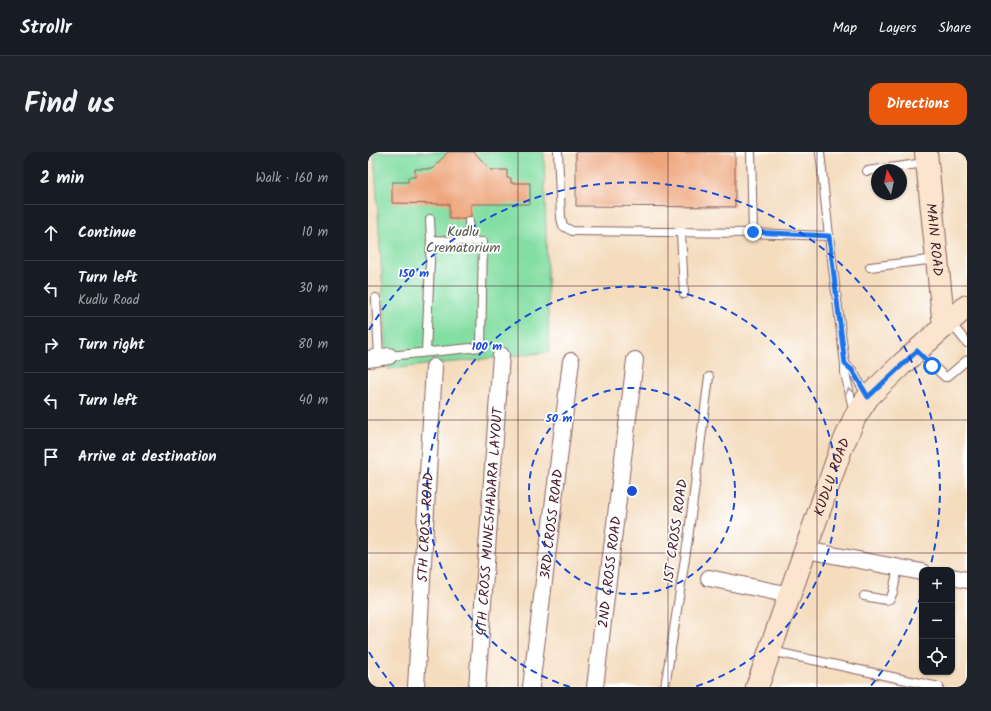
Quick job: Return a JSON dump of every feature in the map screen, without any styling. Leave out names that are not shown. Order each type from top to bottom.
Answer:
[{"type":"street","name":"MAIN ROAD","points":[[927,158],[937,259],[947,324]]},
{"type":"street","name":"KUDLU ROAD","points":[[757,687],[841,449],[855,417],[868,397],[967,306]]},
{"type":"street","name":"4TH CROSS MUNESHAWARA LAYOUT","points":[[477,687],[501,355]]},
{"type":"street","name":"2ND CROSS ROAD","points":[[595,687],[635,360]]},
{"type":"street","name":"3RD CROSS ROAD","points":[[531,687],[571,361]]},
{"type":"street","name":"5TH CROSS ROAD","points":[[416,687],[434,367]]},
{"type":"street","points":[[806,550],[919,571]]},
{"type":"street","points":[[709,578],[790,595]]},
{"type":"street","points":[[955,578],[967,580]]},
{"type":"lane","points":[[558,152],[561,218],[563,226],[572,231],[753,232],[829,236]]},
{"type":"lane","points":[[751,152],[753,232]]},
{"type":"lane","points":[[820,152],[845,374],[855,417]]},
{"type":"lane","points":[[867,171],[927,158]]},
{"type":"lane","points":[[426,352],[431,240],[430,219]]},
{"type":"lane","points":[[469,221],[469,242]]},
{"type":"lane","points":[[681,232],[684,294]]},
{"type":"lane","points":[[376,298],[379,358],[481,347],[483,242],[431,240]]},
{"type":"lane","points":[[870,267],[937,259]]},
{"type":"lane","points":[[947,324],[967,343]]},
{"type":"lane","points":[[917,351],[946,378],[967,360]]},
{"type":"lane","points":[[845,364],[852,370],[868,397]]},
{"type":"lane","name":"1ST CROSS ROAD","points":[[665,687],[688,539],[709,378]]},
{"type":"lane","points":[[864,596],[886,600],[890,598],[898,567]]},
{"type":"lane","points":[[770,651],[940,687]]},
{"type":"green space","name":"Kudlu Crematorium","points":[[374,152],[544,152],[549,352],[388,369]]},
{"type":"building","points":[[448,152],[474,152],[491,170],[507,170],[507,178],[511,178],[511,183],[530,183],[530,204],[471,204],[471,219],[449,219],[449,204],[392,203],[392,182],[408,182],[408,177],[415,177],[415,169],[432,169]]},
{"type":"building","points":[[576,152],[735,152],[735,207],[576,206]]},
{"type":"route","points":[[753,232],[829,236],[845,364],[852,370],[868,397],[917,351],[932,366]]}]
